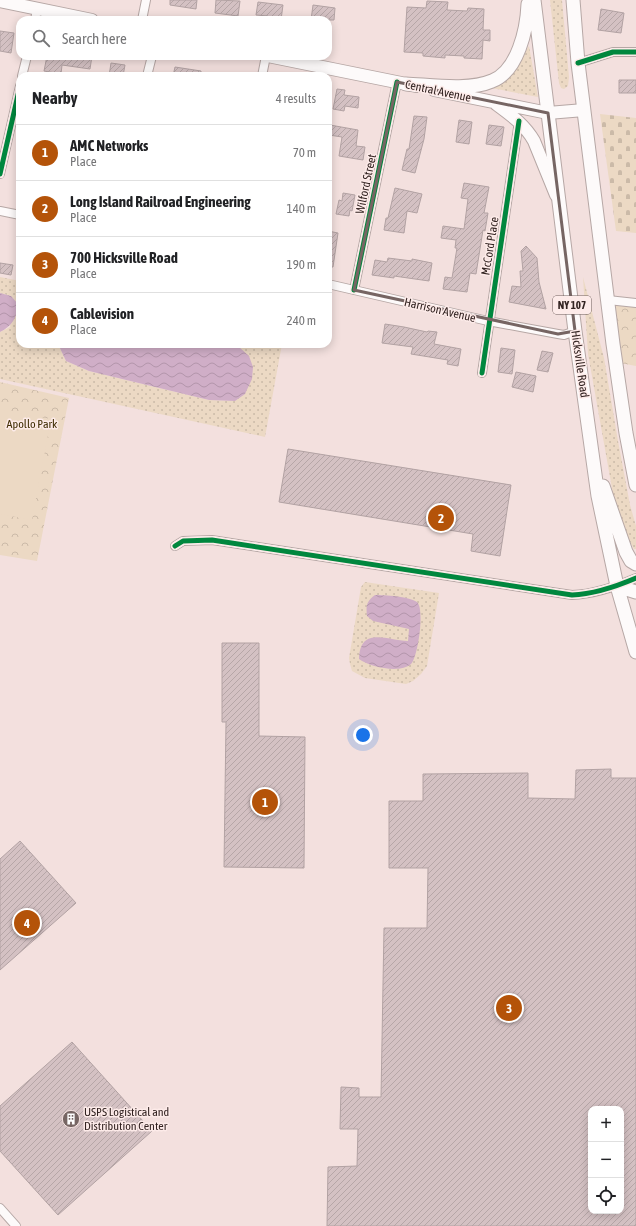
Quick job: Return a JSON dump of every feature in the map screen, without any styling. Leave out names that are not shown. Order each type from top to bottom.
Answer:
[{"type":"main road","points":[[401,83],[455,87],[481,85],[493,81],[507,70],[516,55],[527,19],[528,0]]},
{"type":"main road","name":"Hicksville Road","points":[[534,0],[575,331],[598,496],[616,586],[636,652]]},
{"type":"main road","name":"NY 107","points":[[573,0],[578,63],[608,300],[626,433],[636,485]]},
{"type":"main road","points":[[0,1],[36,14],[55,16]]},
{"type":"main road","name":"Central Avenue","points":[[287,60],[548,113],[584,110]]},
{"type":"main road","points":[[494,102],[519,121],[534,141],[559,203]]},
{"type":"main road","points":[[593,458],[626,552],[631,560],[636,564]]},
{"type":"main road","points":[[616,586],[636,592]]},
{"type":"street","points":[[143,16],[146,0]]},
{"type":"street","points":[[578,63],[613,52],[636,52]]},
{"type":"street","points":[[23,72],[26,60]]},
{"type":"street","points":[[148,72],[151,60]]},
{"type":"street","points":[[263,72],[266,60]]},
{"type":"street","name":"Wilford Street","points":[[354,290],[401,83]]},
{"type":"street","points":[[0,174],[16,104]]},
{"type":"street","name":"McCord Place","points":[[482,373],[488,321],[519,121]]},
{"type":"street","points":[[0,211],[16,215]]},
{"type":"street","name":"Harrison Avenue","points":[[332,285],[488,321],[564,335],[575,331]]},
{"type":"street","points":[[608,300],[636,303]]},
{"type":"street","points":[[175,546],[183,541],[212,540],[572,595],[584,594],[616,586],[636,578]]},
{"type":"street","points":[[0,1208],[16,1226]]},
{"type":"highlighted area","points":[[397,82],[548,113],[575,331],[558,334],[354,290]]},
{"type":"green space","points":[[550,0],[562,0],[569,77],[568,86],[564,89],[561,88],[559,83]]},
{"type":"green space","points":[[529,46],[538,97],[481,86],[516,66]]},
{"type":"green space","points":[[600,114],[636,118],[636,233],[616,231]]},
{"type":"green space","points":[[0,277],[16,280],[16,348],[60,348],[66,361],[89,371],[209,400],[235,401],[239,348],[281,348],[265,437],[0,379],[0,332],[10,327],[11,296],[0,293]]},
{"type":"green space","points":[[583,277],[604,358],[630,505],[636,526],[636,549],[634,549],[621,525],[615,505],[588,354]]},
{"type":"green space","points":[[612,304],[636,307],[636,366],[620,363]]},
{"type":"green space","name":"Apollo Park","points":[[0,382],[69,398],[37,561],[0,555]]},
{"type":"green space","points":[[0,410],[51,419],[32,520],[0,514]]},
{"type":"green space","points":[[365,582],[439,593],[427,666],[413,681],[406,684],[365,678],[352,671],[349,658],[361,587]]},
{"type":"water","points":[[0,293],[11,296],[16,302],[16,313],[11,324],[0,332]]},
{"type":"water","points":[[60,348],[240,348],[249,356],[253,367],[252,379],[245,394],[235,401],[209,400],[89,371],[66,361]]},
{"type":"water","points":[[375,595],[408,598],[417,602],[419,606],[420,633],[418,643],[414,660],[406,667],[393,669],[377,667],[359,659],[360,649],[364,642],[369,639],[376,637],[408,641],[409,629],[373,621],[367,616],[367,604]]},
{"type":"building","points":[[170,0],[197,0],[196,9],[170,5]]},
{"type":"building","points":[[216,0],[240,1],[238,16],[215,13]]},
{"type":"building","points":[[427,1],[448,2],[447,10],[467,11],[468,8],[484,9],[483,30],[490,30],[490,41],[483,40],[482,59],[445,55],[445,58],[423,56],[423,53],[404,52],[407,7],[426,8]]},
{"type":"building","points":[[258,2],[283,5],[282,16],[256,15]]},
{"type":"building","points":[[313,5],[335,8],[334,20],[332,20],[332,16],[312,16]]},
{"type":"building","points":[[601,9],[624,13],[621,33],[598,30]]},
{"type":"building","points":[[0,31],[14,33],[11,53],[0,51]]},
{"type":"building","points":[[46,60],[91,60],[90,69],[62,65],[61,72],[44,71]]},
{"type":"building","points":[[111,63],[125,65],[124,72],[110,72]]},
{"type":"building","points":[[175,67],[201,71],[201,72],[174,72]]},
{"type":"building","points":[[619,80],[636,80],[636,93],[619,93]]},
{"type":"building","points":[[337,89],[345,90],[344,95],[359,97],[358,108],[345,106],[344,111],[333,109]]},
{"type":"building","points":[[414,116],[427,117],[424,139],[415,173],[402,170],[407,149],[409,149]]},
{"type":"building","points":[[459,120],[472,122],[469,144],[456,142]]},
{"type":"building","points":[[332,125],[358,130],[356,146],[365,147],[363,160],[339,156],[342,137],[332,135]]},
{"type":"building","points":[[489,125],[504,127],[501,146],[486,144]]},
{"type":"building","points":[[464,183],[489,187],[484,213],[488,213],[485,231],[483,230],[476,274],[470,273],[467,292],[443,289],[445,277],[452,278],[457,248],[455,248],[456,240],[441,238],[443,226],[464,229],[468,199],[461,198]]},
{"type":"building","points":[[395,188],[422,194],[417,213],[407,211],[404,233],[384,230]]},
{"type":"building","points":[[343,193],[355,195],[352,211],[350,210],[349,216],[336,214],[339,200],[342,201]]},
{"type":"building","points":[[332,232],[338,233],[332,267]]},
{"type":"building","points":[[526,246],[537,258],[539,282],[546,309],[509,302],[512,286],[521,287],[520,271],[523,271],[521,251]]},
{"type":"building","points":[[388,258],[412,261],[412,259],[432,263],[429,281],[394,276],[394,278],[372,275],[375,260],[387,262]]},
{"type":"building","points":[[0,263],[13,265],[11,275],[0,273]]},
{"type":"building","points":[[385,324],[427,332],[437,332],[434,344],[461,349],[458,366],[447,364],[448,360],[411,354],[413,347],[382,343]]},
{"type":"building","points":[[501,348],[515,350],[512,374],[498,372]]},
{"type":"building","points":[[542,351],[553,353],[548,372],[537,370]]},
{"type":"building","points":[[516,372],[536,376],[533,392],[512,387]]},
{"type":"building","points":[[288,449],[511,485],[500,556],[471,551],[473,534],[279,502]]},
{"type":"building","points":[[222,643],[259,643],[259,736],[305,737],[304,868],[224,867],[226,722],[222,722]]},
{"type":"building","points":[[611,769],[611,778],[636,778],[636,1226],[327,1226],[328,1167],[357,1166],[358,1129],[340,1129],[341,1087],[359,1088],[359,1097],[381,1097],[384,928],[427,928],[428,868],[389,868],[389,801],[423,801],[423,774],[528,773],[528,798],[575,799],[576,770]]},
{"type":"building","points":[[20,841],[76,903],[0,970],[0,859]]},
{"type":"building","name":"USPS Logistical and Distribution Center","points":[[72,1042],[152,1131],[58,1215],[0,1151],[0,1106]]},
{"type":"cycle path","points":[[578,63],[613,52],[636,52]]},
{"type":"cycle path","points":[[354,290],[397,82]]},
{"type":"cycle path","points":[[0,174],[16,104]]},
{"type":"cycle path","points":[[482,373],[519,121]]},
{"type":"cycle path","points":[[175,546],[183,541],[212,540],[572,595],[605,590],[636,578]]},
{"type":"place","name":"Long Island Railroad Engineering","points":[[441,518]]},
{"type":"place","name":"AMC Networks","points":[[265,802]]},
{"type":"place","name":"Cablevision","points":[[27,923]]},
{"type":"place","name":"700 Hicksville Road","points":[[509,1008]]},
{"type":"place","name":"USPS Logistical and Distribution Center","points":[[71,1119]]}]
